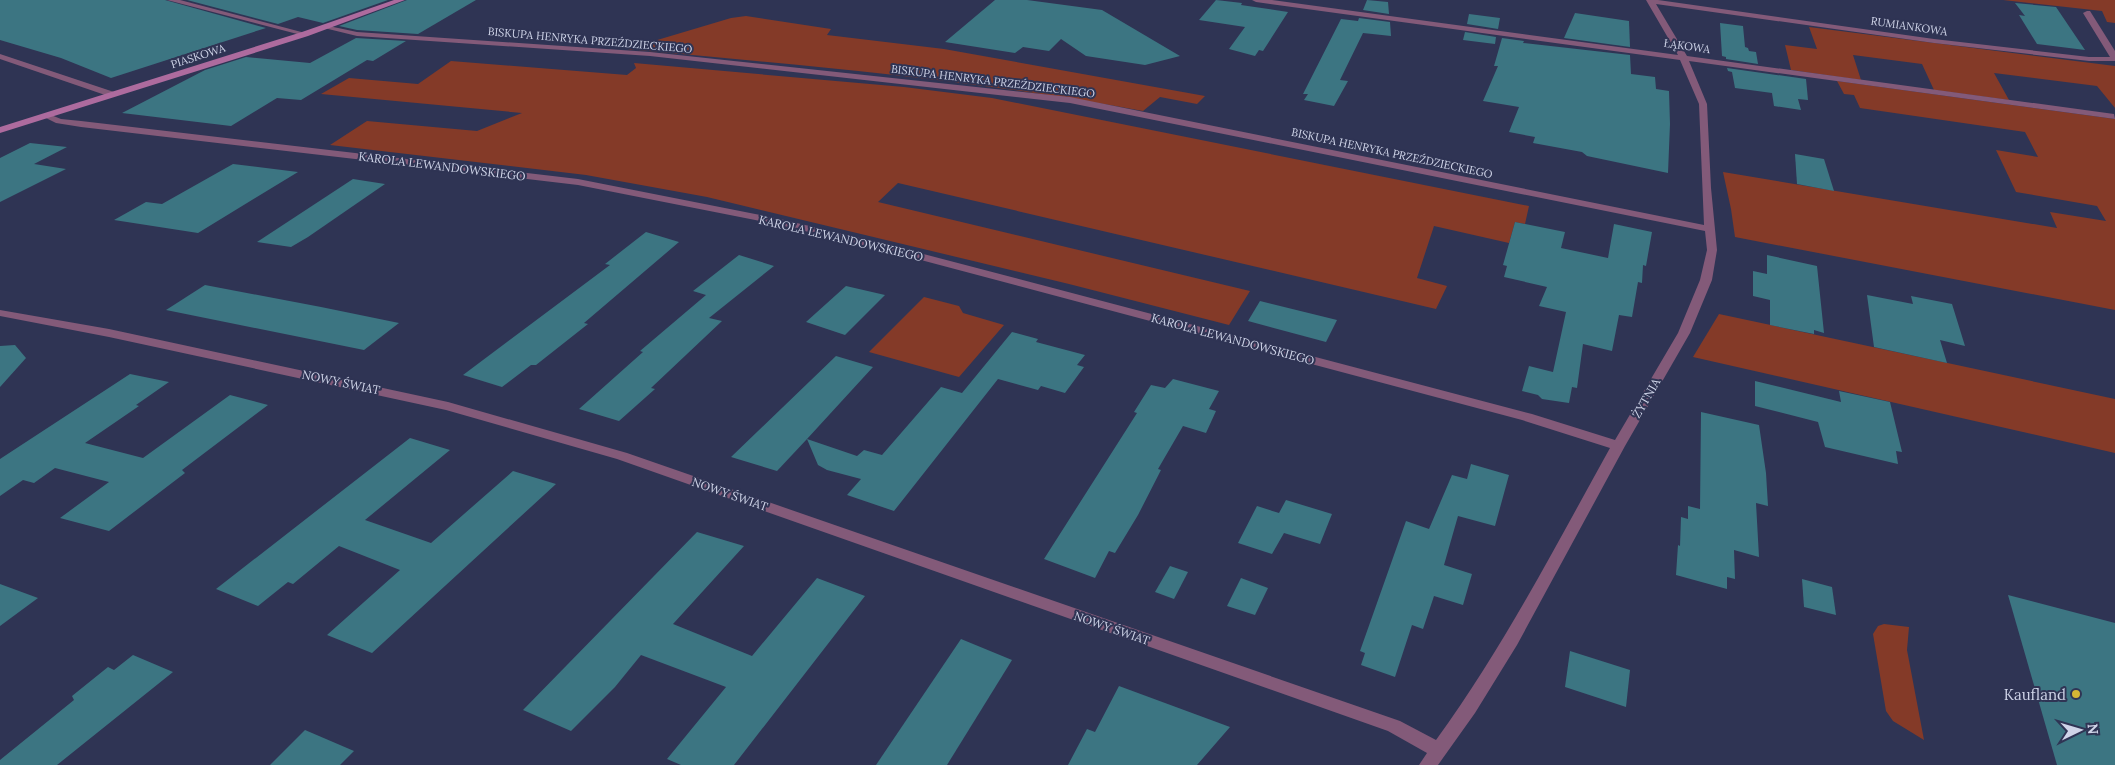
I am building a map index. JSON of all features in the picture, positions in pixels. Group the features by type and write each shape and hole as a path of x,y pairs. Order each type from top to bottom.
{"street":[{"path":"171,0 305,34"},
{"name":"PIASKOWA","path":"0,130 305,34 401,0"},
{"name":"ŁĄKOWA","path":"1256,0 2114,117"},
{"name":"ŻYTNIA","path":"1428,765 1469,708 1510,640 1618,446 1684,333 1706,280 1712,250 1706,188 1703,104 1683,57 1650,0"},
{"name":"RUMIANKOWA","path":"1650,0 1934,41 2089,59 2112,59 2114,56 2087,13"},
{"name":"BISKUPA HENRYKA PRZEŹDZIECKIEGO","path":"324,27 357,34 650,54 1070,100 1710,229"},
{"path":"0,56 114,95"},
{"name":"KAROLA LEWANDOWSKIEGO","path":"46,116 59,122 578,182 780,222 898,250 1528,417 1618,446"},
{"name":"NOWY ŚWIAT","path":"0,313 109,333 448,406 622,456 1394,726 1438,750"}],"shaded area":[{"path":"2003,0 2115,0 2115,23 2107,22 2102,11"},
{"path":"746,16 831,29 827,35 944,49 1205,96 1197,104 1160,97 1143,111 1014,90 885,74 627,49 731,18"},
{"path":"1809,27 2115,66 2115,108 2097,86 1994,73 2009,100 1934,90 1922,64 1853,55 1861,80 1791,70 1785,45 1817,49"},
{"path":"451,61 627,75 636,68 634,63 904,87 992,98 1529,206 1525,224 1515,222 1509,243 1434,226 1417,278 1447,286 1436,309 898,183 878,202 1250,291 1229,325 1069,284 707,197 586,175 330,145 367,121 477,131 522,113 321,94 349,78 418,84"},
{"path":"1837,81 2115,119 2115,310 1735,237 1723,172 2057,228 2050,212 2106,221 2097,206 2016,192 1996,150 2038,157 2025,132 1860,108 1854,95 1844,94"},
{"path":"924,297 959,306 963,313 1004,325 959,377 869,352"},
{"path":"1719,314 2115,399 2115,453 1693,357"},
{"path":"1884,624 1909,627 1907,650 1924,740 1893,721 1886,711 1873,634 1878,626"}],"building":[{"path":"0,0 165,0 266,28 111,78 61,58 0,40"},
{"path":"187,0 388,0 323,23 298,17 278,24"},
{"path":"407,0 476,0 418,34 357,30 339,26"},
{"path":"995,0 1027,0 1102,10 1180,56 1145,65 1086,56 1061,39 1049,51 1023,47 1015,53 945,42"},
{"path":"1216,0 1288,12 1263,51 1259,50 1255,56 1229,49 1245,27 1199,20"},
{"path":"1367,0 1388,2 1389,14 1363,10"},
{"path":"2015,3 2056,7 2085,50 2037,44 2019,15 2025,16"},
{"path":"1575,13 1629,21 1630,47 1564,38"},
{"path":"1469,14 1500,18 1498,29 1467,24"},
{"path":"1359,18 1390,22 1391,36 1363,33 1340,80 1348,81 1334,106 1304,100 1308,94 1303,94 1341,19 1358,21"},
{"path":"1720,23 1743,26 1745,47 1749,51 1756,52 1758,64 1726,59 1726,57 1722,56"},
{"path":"1465,32 1496,37 1495,44 1463,40"},
{"path":"356,38 406,41 373,61 367,60 301,100 277,98 231,126 122,113 205,70 246,57 310,63"},
{"path":"1502,38 1524,41 1523,43 1630,55 1631,74 1655,77 1656,89 1669,91 1668,173 1587,156 1582,152 1533,143 1535,137 1509,132 1519,107 1483,101 1498,66 1494,66"},
{"path":"1727,68 1806,79 1808,100 1798,99 1801,110 1774,106 1772,93 1735,88 1732,72 1728,71"},
{"path":"30,143 67,147 34,164 66,169 0,202 0,158"},
{"path":"1795,154 1824,159 1834,191 1797,184"},
{"path":"233,164 298,172 198,233 114,220 146,202 162,204"},
{"path":"353,179 385,184 291,247 257,242"},
{"path":"1515,222 1565,232 1561,248 1608,258 1614,224 1652,232 1646,266 1643,265 1642,283 1638,282 1632,317 1619,315 1612,351 1583,344 1577,388 1572,387 1569,403 1542,399 1538,395 1522,391 1529,366 1553,372 1566,312 1539,306 1547,287 1504,277 1507,266 1503,265"},
{"path":"646,232 679,242 584,323 588,324 536,365 531,365 502,387 463,375 610,265 605,264"},
{"path":"739,255 774,266 709,318 722,321 651,388 655,389 619,421 579,409 643,352 640,351 706,295 693,291"},
{"path":"1767,255 1817,266 1824,333 1814,330 1814,334 1770,325 1770,300 1753,296 1753,271 1767,274"},
{"path":"205,285 399,323 364,350 166,310"},
{"path":"846,286 885,295 845,335 806,322"},
{"path":"1867,295 1913,304 1911,296 1952,304 1965,346 1940,340 1947,363 1874,347"},
{"path":"1260,301 1337,320 1326,342 1248,321"},
{"path":"1012,332 1038,339 1036,342 1085,355 1077,365 1084,367 1065,393 1041,386 1038,390 998,379 894,511 847,495 861,479 827,470 818,465 807,439 857,456 864,450 882,455 941,387 962,393"},
{"path":"15,345 26,358 0,387 0,346"},
{"path":"836,356 873,367 777,471 731,457"},
{"path":"130,374 169,382 136,405 139,406 85,443 143,458 230,395 268,405 182,470 185,473 109,531 60,518 109,482 55,468 34,483 23,480 0,496 0,459"},
{"path":"1173,379 1219,391 1209,409 1216,411 1206,433 1183,426 1158,469 1161,470 1138,515 1115,553 1109,551 1095,578 1044,559 1137,413 1134,412 1151,385 1165,388"},
{"path":"1755,381 1841,402 1839,391 1890,402 1902,452 1896,451 1898,464 1825,447 1818,422 1755,406"},
{"path":"1701,412 1759,425 1766,473 1768,506 1756,503 1759,557 1734,550 1735,579 1727,577 1727,589 1676,575 1681,517 1688,519 1688,506 1700,509"},
{"path":"410,438 450,450 365,520 431,543 513,471 556,484 372,653 327,635 400,570 339,546 293,584 288,582 258,606 216,589"},
{"path":"1471,464 1509,475 1495,526 1458,516 1444,565 1472,574 1463,605 1434,596 1423,629 1412,625 1395,677 1361,665 1365,653 1360,651 1406,521 1429,529 1452,475 1467,479"},
{"path":"1286,500 1332,514 1320,544 1284,533 1272,554 1238,543 1257,506 1279,513"},
{"path":"697,532 744,546 673,624 752,656 817,578 865,596 734,765 681,765 667,759 726,687 641,655 615,687 571,731 523,710"},
{"path":"1170,566 1188,572 1174,599 1155,592"},
{"path":"1241,578 1268,588 1255,615 1227,606"},
{"path":"1802,579 1832,587 1836,615 1804,607"},
{"path":"0,584 38,598 0,626"},
{"name":"Kaufland","path":"2008,595 2115,623 2115,765 2057,765"},
{"path":"961,639 1012,660 947,765 876,765"},
{"path":"1570,651 1630,670 1626,707 1565,687"},
{"path":"133,655 173,672 57,765 0,765 0,760 74,700 72,696 108,667 114,670"},
{"path":"1119,686 1230,727 1197,765 1068,765 1087,729 1095,732"},
{"path":"305,730 354,751 340,765 270,765"}],"place":[{"name":"Kaufland","path":"2076,694"}]}
